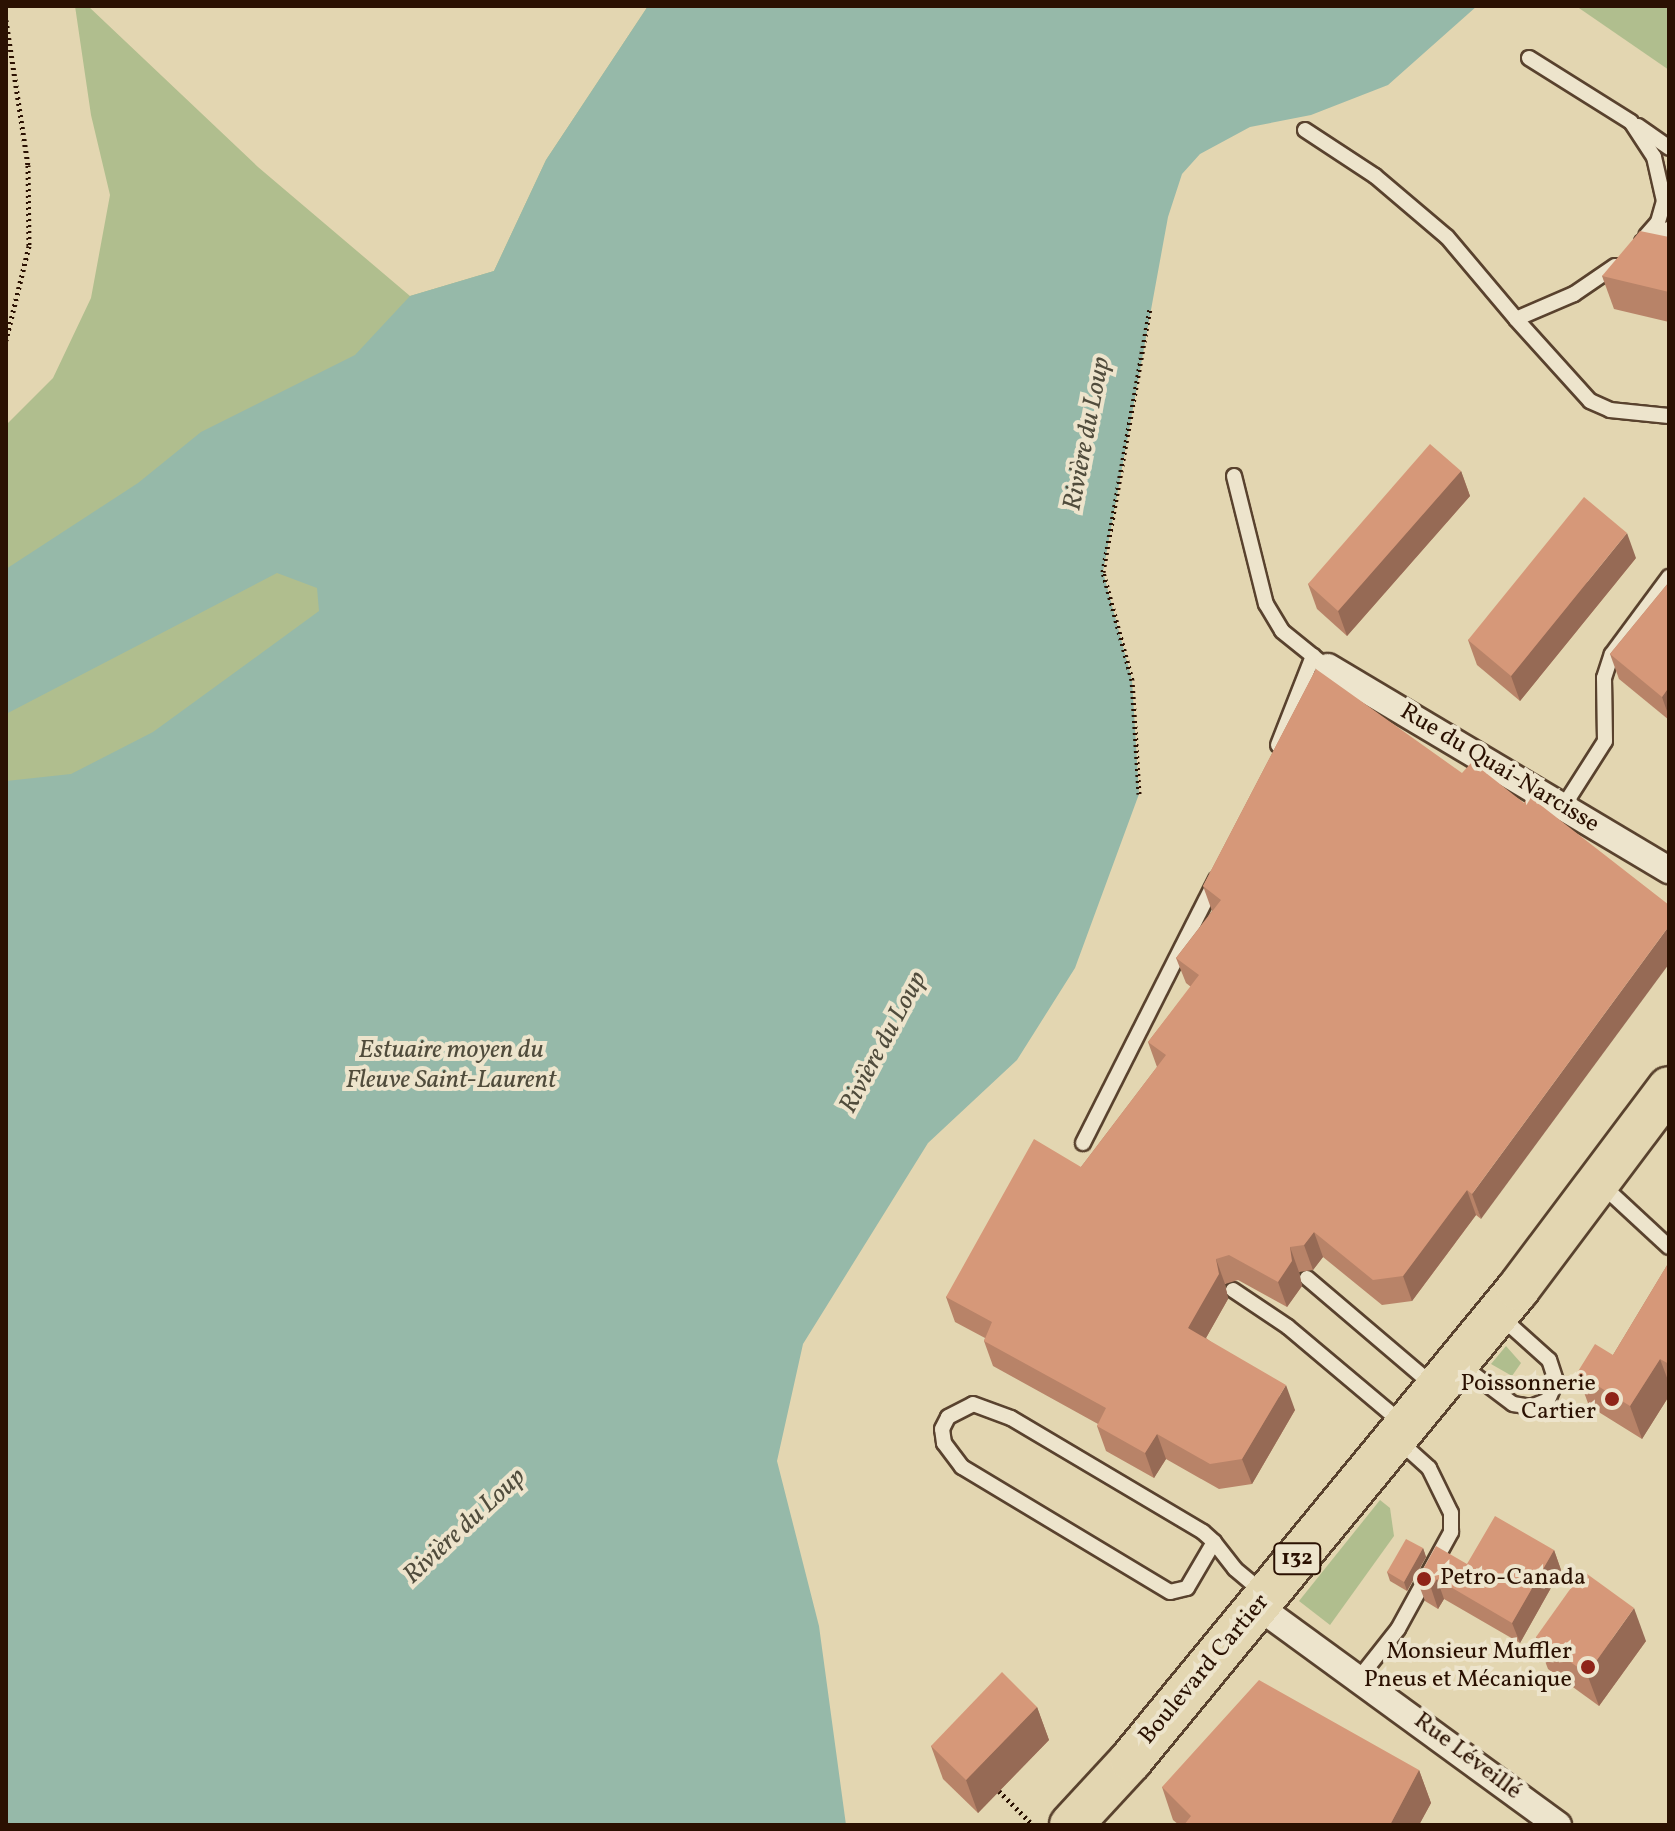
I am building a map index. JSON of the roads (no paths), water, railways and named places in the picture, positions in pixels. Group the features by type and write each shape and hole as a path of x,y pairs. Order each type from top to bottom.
{"main road":[{"name":"Boulevard Cartier","path":"1071,1825 1263,1601 1604,1187 1669,1088"},
{"name":"Boulevard Cartier","path":"1604,1187 1669,1128"}],"street":[{"name":"Rue du Quai-Narcisse","path":"1320,661 1669,870"},
{"name":"Rue Léveillé","path":"1263,1601 1558,1825"}],"lane":[{"path":"1529,58 1669,148"},
{"path":"1516,319 1586,287 1640,243 1658,222 1664,201 1654,157 1631,122"},
{"path":"1305,130 1375,176 1447,237 1590,401 1610,410 1669,416"},
{"path":"1640,243 1669,229"},
{"path":"1234,476 1266,604 1282,631 1320,661 1269,766"},
{"path":"1563,807 1605,741 1604,678 1612,654 1669,577"},
{"path":"1083,1143 1226,859"},
{"path":"1604,1187 1669,1247"},
{"path":"1307,1278 1448,1376 1513,1404 1531,1407 1548,1400 1556,1381 1549,1360 1508,1302"},
{"path":"1233,1290 1288,1327 1401,1433 1429,1468 1451,1513 1451,1532 1398,1629 1360,1677"},
{"path":"1214,1542 1187,1588 1170,1592 962,1467 944,1443 942,1429 963,1406 988,1406 1214,1542 1263,1601"}],"water":[{"name":"Estuaire moyen du Fleuve Saint-Laurent","path":"648,6 1477,6 1388,85 1311,115 1250,127 1200,154 1182,174 1168,217 1103,572 1132,680 1139,794 1075,968 1017,1060 928,1143 803,1344 777,1461 819,1626 846,1825 6,1825 6,781 71,774 153,732 319,611 317,588 277,573 6,714 6,569 138,483 201,432 355,355 410,296 494,271 546,160"}],"place":[{"name":"Poissonnerie Cartier","path":"1612,1399"},
{"name":"Petro-Canada","path":"1424,1579"},
{"name":"Monsieur Muffler Pneus et Mécanique","path":"1588,1667"}],"water label":[{"name":"Rivière du Loup","path":"1088,434"},
{"name":"Rivière du Loup","path":"884,1043"},
{"name":"Rivière du Loup","path":"465,1527"}]}
